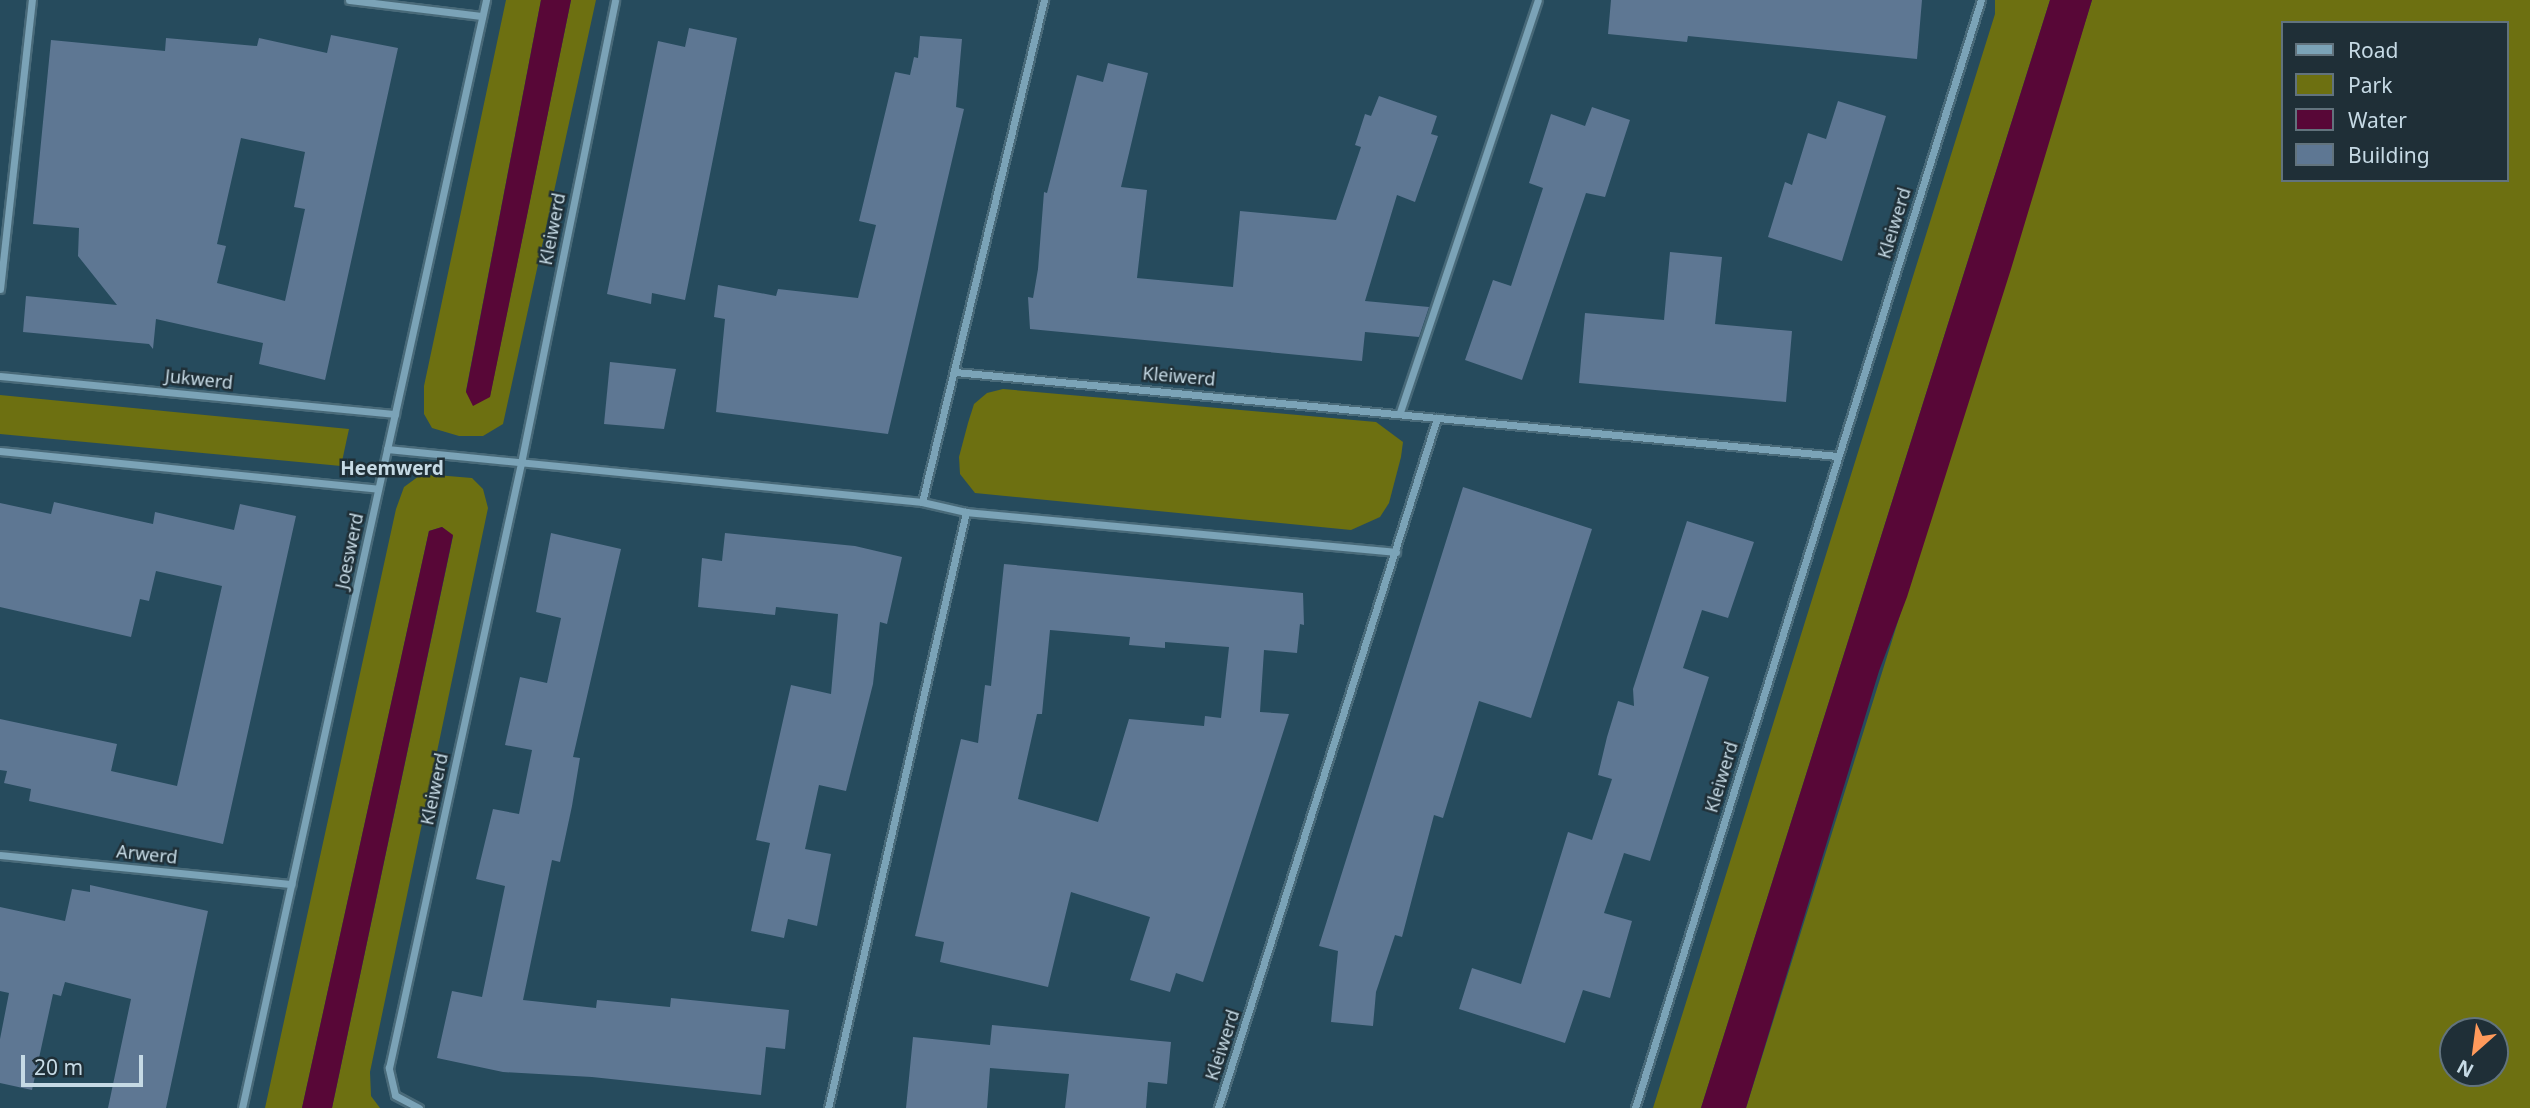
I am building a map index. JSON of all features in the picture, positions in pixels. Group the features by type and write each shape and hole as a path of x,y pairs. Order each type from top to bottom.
{"street":[{"path":"0,289 32,0"},
{"path":"349,0 482,16"},
{"name":"Joeswerd","path":"242,1108 486,0"},
{"name":"Kleiwerd","path":"419,1108 395,1094 389,1068 521,464 615,0"},
{"path":"922,502 956,372 1044,0"},
{"path":"1400,412 1538,0"},
{"name":"Kleiwerd","path":"1635,1108 1981,0"},
{"name":"Kleiwerd","path":"956,372 1400,412 1437,418 1837,456"},
{"name":"Jukwerd","path":"0,376 395,414"},
{"name":"Kleiwerd","path":"1218,1108 1437,418"},
{"path":"387,449 922,502 966,512 1396,552"},
{"path":"0,451 378,489"},
{"path":"828,1108 966,512"},
{"name":"Arwerd","path":"0,855 292,884"}],"green space":[{"path":"506,0 541,0 466,391 473,405 490,396 571,0 596,0 503,424 483,436 459,436 432,428 424,414 424,386"},
{"path":"1995,0 2050,0 1701,1108 1653,1108 1995,14"},
{"path":"2092,0 2530,0 2530,1108 1746,1108"},
{"path":"1003,389 1376,422 1403,442 1401,457 1389,503 1380,517 1351,530 975,493 960,474 959,457 968,423 974,404 987,393"},
{"path":"0,395 349,429 341,466 0,434"},
{"path":"419,476 472,478 483,489 488,508 370,1072 371,1096 380,1108 332,1108 453,536 442,527 429,531 302,1108 265,1108 396,509 404,487"}],"water":[{"path":"541,0 571,0 490,397 473,406 466,392"},
{"path":"2050,0 2092,0 2011,269 1907,597 1879,671 1746,1108 1701,1108"},
{"path":"442,527 453,535 332,1108 302,1108 429,531"}],"building":[{"path":"1611,0 1922,0 1917,59 1688,36 1687,42 1608,34"},
{"path":"689,28 737,38 685,300 652,293 651,304 607,294 658,41 685,47"},
{"path":"331,35 398,48 325,380 259,364 263,343 156,319 153,349 149,344 23,332 26,296 117,305 78,256 79,228 33,224 51,40 165,51 166,38 257,46 259,38 327,53","holes":["241,138 305,152 294,207 305,209 285,301 217,283 226,246 217,244"]},
{"path":"920,36 962,39 956,107 964,109 888,434 716,412 725,319 714,317 718,285 776,296 778,289 858,298 876,225 859,221 895,72 910,75 914,57 918,58"},
{"path":"1108,63 1148,73 1121,187 1147,190 1137,278 1233,287 1240,211 1336,220 1361,147 1355,145 1365,114 1371,116 1379,96 1437,116 1431,134 1438,136 1415,202 1397,195 1365,301 1429,307 1419,337 1365,332 1362,361 1030,329 1028,297 1033,298 1038,269 1044,192 1047,193 1077,75 1103,82"},
{"path":"1838,101 1886,116 1842,261 1768,237 1785,182 1792,185 1808,133 1826,139"},
{"path":"1592,107 1630,120 1605,197 1586,193 1522,380 1465,360 1493,280 1511,286 1543,188 1529,183 1551,114 1585,126"},
{"path":"1670,252 1722,257 1715,324 1792,331 1786,402 1579,383 1585,313 1664,320"},
{"path":"610,362 676,369 664,429 604,424"},
{"path":"1463,487 1592,529 1531,718 1479,701 1443,818 1434,815 1402,937 1395,935 1376,992 1373,1026 1331,1022 1338,951 1319,946"},
{"path":"54,502 153,524 155,512 234,530 240,504 296,516 223,844 29,801 31,789 4,783 7,771 0,770 0,719 117,744 111,771 177,786 222,586 156,571 149,601 140,599 131,637 0,607 0,503 51,514"},
{"path":"1687,521 1754,542 1728,618 1702,610 1683,668 1709,677 1650,861 1624,853 1604,913 1632,921 1610,998 1583,990 1565,1043 1459,1009 1472,968 1521,984 1568,832 1592,840 1612,779 1598,775 1607,737 1618,701 1634,706 1633,689"},
{"path":"551,533 621,549 573,757 580,758 560,862 552,860 523,1000 596,1008 597,1000 670,1007 671,998 789,1010 785,1049 766,1047 761,1095 592,1077 503,1072 437,1058 452,991 482,997 505,886 476,879 493,809 519,814 532,750 505,745 520,677 547,683 561,618 536,612"},
{"path":"725,533 855,546 902,557 887,624 880,622 873,684 846,791 819,785 805,849 831,854 817,926 788,919 784,938 751,931 770,843 756,840 791,685 831,694 838,614 776,607 775,615 698,607 702,558 722,561"},
{"path":"1004,564 1303,593 1304,625 1300,624 1297,653 1264,650 1260,712 1289,714 1203,982 1176,973 1170,992 1130,980 1150,917 1071,892 1048,987 940,962 944,942 915,936 961,739 978,743 985,685 991,686","holes":["1050,630 1130,637 1129,645 1165,648 1165,642 1229,647 1221,718 1205,716 1204,726 1129,719 1098,822 1018,799 1037,714 1042,714"]},
{"path":"90,885 208,911 166,1108 108,1108 131,999 65,982 61,996 53,994 32,1090 0,1083 0,1039 9,993 0,991 0,907 65,921 72,889 90,892"},
{"path":"992,1025 1171,1042 1167,1084 1148,1082 1146,1108 1065,1108 1069,1074 990,1068 987,1108 906,1108 913,1037 990,1045"}],"district":[{"name":"Heemwerd","path":"392,469"}]}
